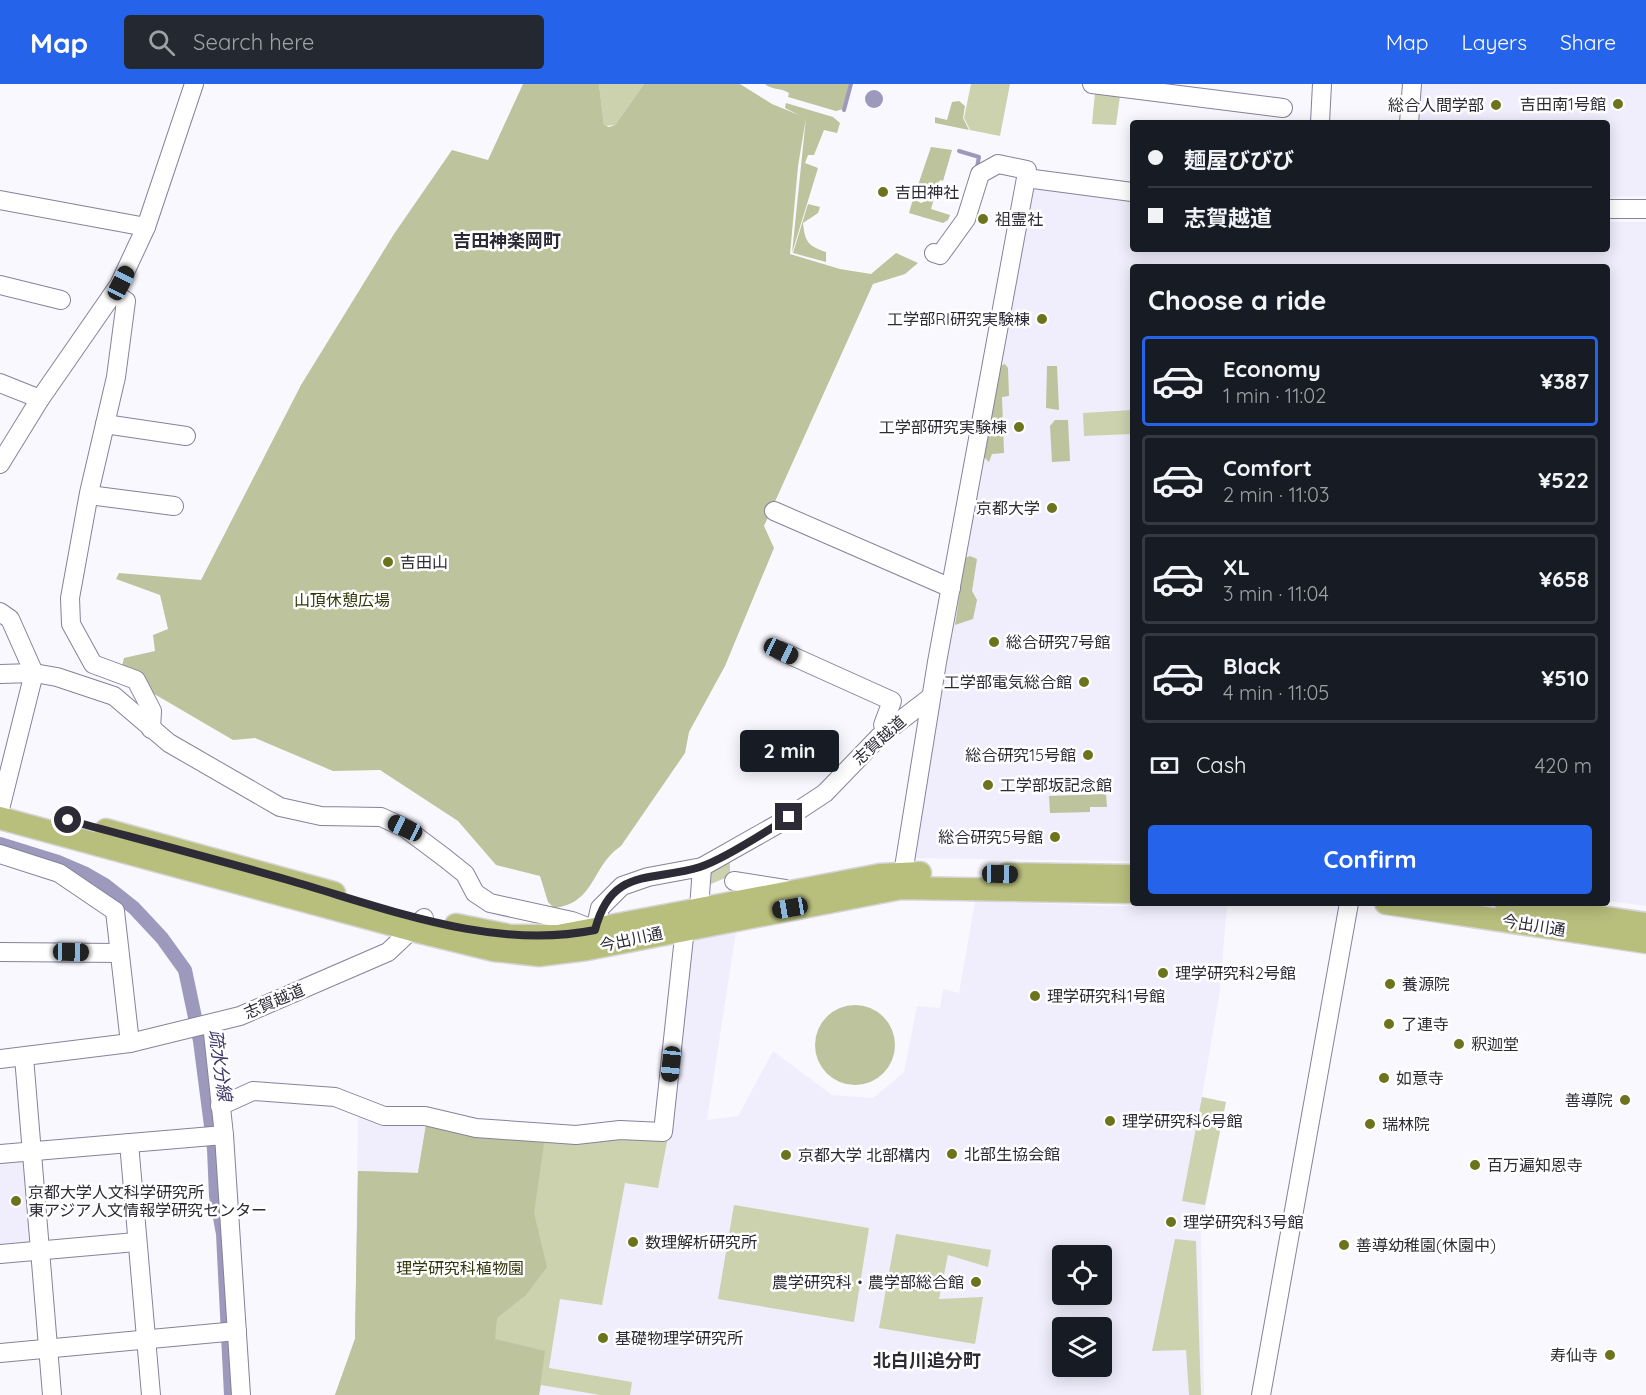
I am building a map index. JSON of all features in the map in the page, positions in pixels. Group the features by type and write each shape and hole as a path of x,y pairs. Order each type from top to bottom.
{"main road":[{"name":"今出川通","path":"0,808 418,924 494,950 539,955 587,949 901,880 1130,891"},
{"name":"今出川通","path":"418,924 521,937 558,936 699,909 733,892 796,891 901,880 1130,876"},
{"name":"今出川通","path":"1406,906 1646,942"},
{"name":"今出川通","path":"1526,906 1646,924"}],"street":[{"path":"0,464 40,399 114,293 146,227 194,84"},
{"path":"1092,84 1156,88 1283,108"},
{"path":"1320,120 1323,84"},
{"path":"1409,120 1412,84"},
{"path":"934,253 940,255 966,219 980,174 998,164 1027,174 1130,192"},
{"path":"901,880 931,697 1027,174"},
{"path":"0,200 146,227"},
{"path":"1610,209 1646,209"},
{"path":"0,285 61,300"},
{"path":"114,293 126,301 116,377 89,495 70,598 71,624 93,664 136,680 152,711 151,729"},
{"path":"0,384 40,399"},
{"path":"105,424 186,436"},
{"path":"89,495 174,506"},
{"path":"774,511 951,588"},
{"path":"0,612 10,619 34,673 0,808"},
{"path":"781,651 892,701 883,725 886,732"},
{"path":"0,674 34,673 57,677 114,696 151,729 205,765 280,807 321,816 381,817 405,828 465,874 475,893 490,903 572,921 595,930"},
{"name":"志賀越道","path":"595,930 600,908 622,886 648,877 702,867 737,847 825,793 886,732 931,697"},
{"path":"733,892 737,847"},
{"path":"0,854 59,873 115,911 130,1043"},
{"path":"699,909 702,867"},
{"path":"1261,1395 1348,906"},
{"name":"志賀越道","path":"0,1059 130,1043 212,1024 261,1008 388,952 418,924"},
{"path":"220,1106 253,1091 335,1097 384,1116 425,1116 476,1128 576,1135 620,1130 663,1132 685,928"},
{"path":"0,952 119,953"},
{"path":"212,1024 224,1135 241,1395"},
{"path":"24,1057 52,1395"},
{"path":"0,1154 224,1135"},
{"path":"129,1143 151,1395"},
{"path":"0,1254 136,1242"},
{"path":"0,1353 237,1331"}],"shaded area":[{"path":"1416,84 1646,84 1646,196 1610,197 1610,120 1414,120"},
{"path":"870,90 878,90 883,95 881,106 870,108 865,103 865,95"},
{"name":"京都大学","path":"1029,184 1130,197 1130,252 1610,252 1610,222 1646,222 1646,906 1610,901 1610,264 1130,264 1130,861 910,858"},
{"name":"京都大学 北部構内","path":"975,901 1106,906 1227,906 1220,990 1202,1097 1226,1102 1201,1230 1204,1395 335,1395 355,1339 358,1110 667,1137 691,939 736,932 707,1120 738,1116 773,1051 832,1095 873,1098 904,1072 917,1006 940,1008 943,989 959,993"},
{"name":"京都大学人文科学研究所 東アジア人文情報学研究センター","path":"23,1158 29,1162 32,1246 0,1248 0,1160"}],"green space":[{"name":"山頂休憩広場","path":"523,84 599,84 604,125 609,127 615,125 644,84 740,84 772,104 799,115 785,108 786,103 833,117 840,123 837,133 824,130 814,155 808,155 805,163 818,168 792,253 806,118 798,166 790,254 840,269 871,274 896,253 918,263 905,274 873,284 764,526 774,548 725,666 689,732 685,753 621,846 604,863 586,891 568,905 554,908 548,902 540,876 496,865 458,821 380,770 333,771 255,738 233,740 120,674 124,658 155,651 153,635 168,629 160,595 116,579 119,573 201,580 301,385 394,234 452,150 488,160"},
{"path":"599,84 644,84 615,125 604,126"},
{"path":"765,84 850,84 843,109 836,111 788,97 789,93 786,91"},
{"path":"971,84 1010,84 1000,136 970,130 964,118"},
{"path":"1095,93 1120,96 1116,125 1092,124"},
{"path":"959,101 965,106 963,118 969,130 935,123 935,117 947,120 952,102"},
{"path":"931,147 952,150 943,181 940,180 938,184 933,185 921,199 916,191"},
{"path":"937,188 931,209 950,215 948,220 943,223 909,213 913,199 924,202"},
{"path":"808,204 820,207 818,213 803,223 805,235 811,245 826,252 826,262 793,253"},
{"path":"1005,364 1008,368 1009,396 1002,397 1004,453 992,454 989,462 984,457 1000,366"},
{"path":"1047,366 1057,366 1059,410 1046,408"},
{"path":"1130,410 1130,434 1084,436 1083,413"},
{"path":"1055,420 1068,420 1070,461 1052,462 1050,426"},
{"path":"970,556 977,559 972,591 977,600 973,619 955,625 965,558"},
{"path":"1106,794 1107,807 1090,807 1090,812 1050,813 1049,796"},
{"path":"730,861 730,876 706,886 708,873"},
{"path":"855,1005 870,1008 883,1017 892,1030 895,1045 892,1060 883,1073 870,1082 855,1085 840,1082 827,1073 818,1060 815,1045 818,1030 827,1017 840,1008"},
{"path":"1202,1097 1226,1102 1205,1205 1182,1201"},
{"name":"理学研究科植物園","path":"427,1119 668,1137 658,1188 625,1183 602,1305 560,1299 549,1368 632,1382 630,1395 600,1395 541,1385 539,1395 335,1395 355,1339 358,1171 418,1173"},
{"name":"理学研究科植物園","path":"427,1119 545,1137 534,1213 547,1267 526,1295 497,1318 495,1339 545,1351 539,1395 335,1395 355,1339 358,1171 418,1173"},
{"path":"734,1205 869,1228 854,1322 718,1299"},
{"path":"896,1234 991,1250 988,1267 948,1255 939,1299 983,1297 975,1344 879,1328"},
{"path":"1175,1239 1196,1241 1201,1395 1189,1395 1186,1350 1152,1351"}],"waterway":[{"path":"844,110 851,84"},
{"path":"959,151 979,157 977,167"},
{"name":"疏水分線","path":"0,844 58,862 105,885 134,908 162,938 185,970 200,1041 214,1149 216,1196 223,1234 231,1395"}],"place":[{"name":"吉田南1号館","path":"1618,104"},
{"name":"総合人間学部","path":"1496,105"},
{"name":"吉田神社","path":"883,192"},
{"name":"祖霊社","path":"983,219"},
{"name":"工学部RI研究実験棟","path":"1042,319"},
{"name":"工学部研究実験棟","path":"1019,427"},
{"name":"京都大学","path":"1052,508"},
{"name":"吉田山","path":"388,562"},
{"name":"総合研究7号館","path":"994,642"},
{"name":"工学部電気総合館","path":"1084,682"},
{"name":"総合研究15号館","path":"1088,755"},
{"name":"工学部坂記念館","path":"988,785"},
{"name":"総合研究5号館","path":"1055,837"},
{"name":"理学研究科2号館","path":"1163,973"},
{"name":"養源院","path":"1390,984"},
{"name":"理学研究科1号館","path":"1035,996"},
{"name":"了連寺","path":"1389,1024"},
{"name":"釈迦堂","path":"1459,1044"},
{"name":"如意寺","path":"1384,1078"},
{"name":"善導院","path":"1625,1100"},
{"name":"理学研究科6号館","path":"1110,1121"},
{"name":"瑞林院","path":"1370,1124"},
{"name":"北部生協会館","path":"952,1154"},
{"name":"京都大学 北部構内","path":"786,1155"},
{"name":"百万遍知恩寺","path":"1475,1165"},
{"name":"京都大学人文科学研究所 東アジア人文情報学研究センター","path":"16,1201"},
{"name":"理学研究科3号館","path":"1171,1222"},
{"name":"数理解析研究所","path":"633,1242"},
{"name":"善導幼稚園(休園中)","path":"1344,1245"},
{"name":"農学研究科・農学部総合館","path":"976,1282"},
{"name":"基礎物理学研究所","path":"603,1338"},
{"name":"寿仙寺","path":"1610,1355"}],"district":[{"name":"吉田神楽岡町","path":"507,241"},
{"name":"北白川追分町","path":"927,1361"}],"route":[{"path":"68,820 424,918 511,936 537,937 595,930 600,908 622,886 648,877 702,867 789,817"}]}
